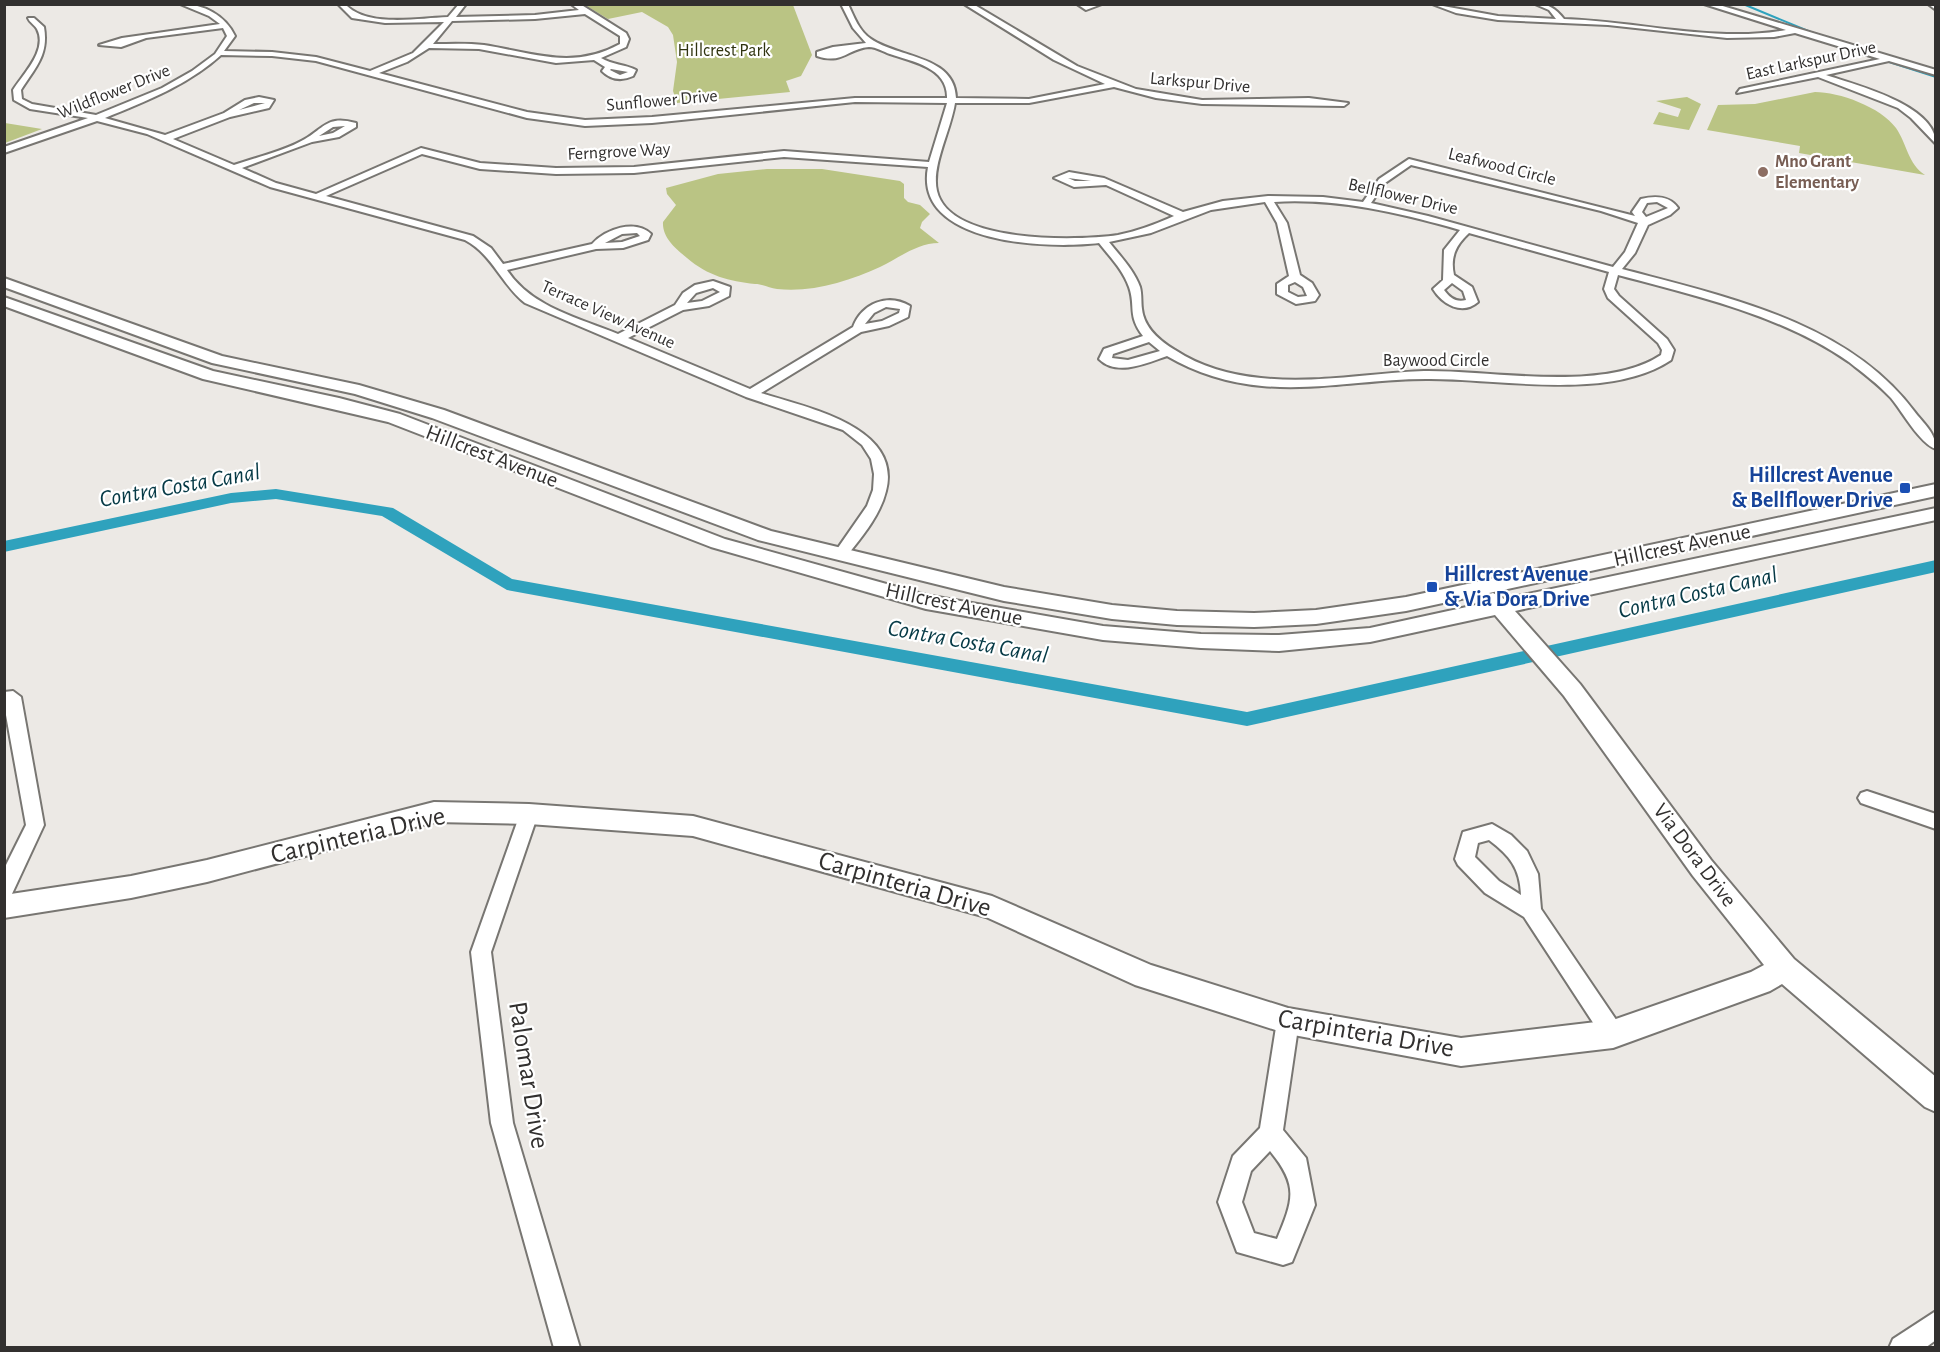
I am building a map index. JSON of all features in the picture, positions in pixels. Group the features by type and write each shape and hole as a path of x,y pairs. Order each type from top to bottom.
{"main road":[{"name":"Hillcrest Avenue","path":"4,282 218,360 359,390 429,411 765,536 1004,594 1112,612 1177,618 1254,620 1316,617 1482,588 1935,490"},
{"name":"Hillcrest Avenue","path":"4,301 209,375 339,403 394,418 718,543 926,602 1103,633 1253,644 1307,642 1370,635 1935,514"},
{"path":"39,314 64,312 116,323"},
{"name":"Via Dora Drive","path":"1482,588 1527,637 1598,724 1702,867 1784,968 1935,1097"},
{"name":"Carpinteria Drive","path":"4,907 131,887 207,871 434,812 529,814 693,826 992,907 1145,976 1288,1022 1461,1052 1613,1034 1750,986 1784,968"}],"street":[{"path":"183,4 216,16 226,25 231,36 218,53"},
{"path":"341,4 348,13 367,19 535,17 584,12"},
{"path":"372,73 410,59 430,46 463,4"},
{"path":"430,46 485,48 550,61 594,57 624,44 625,38 574,4"},
{"path":"844,4 860,32 874,44 924,62 941,72 950,82 952,101"},
{"name":"Larkspur Drive","path":"967,4 1083,72 1114,85 1154,96 1208,102 1320,101 1344,103"},
{"path":"1080,4 1081,7 1089,8 1099,4"},
{"path":"1435,4 1465,14 1490,17 1646,26 1738,38 1772,37 1799,30"},
{"path":"1538,4 1553,7 1561,20"},
{"path":"1707,4 1935,73"},
{"path":"1931,4 1935,8"},
{"name":"Terrace View Avenue","path":"31,20 40,27 42,53 17,90 18,100 30,106 96,118 166,138 273,185 469,238 488,248 512,287 529,301 750,394 848,427 858,434 878,462 883,480 878,501 840,555"},
{"path":"143,38 226,25"},
{"path":"853,49 874,44"},
{"name":"Sunflower Drive","path":"218,53 305,57 528,115 582,123 652,120 855,100 1033,101 1114,85"},
{"name":"Wildflower Drive","path":"4,150 162,92 191,75 218,53"},
{"path":"594,57 609,66"},
{"name":"East Larkspur Drive","path":"1740,91 1821,76 1889,59"},
{"path":"1821,76 1902,107 1922,120 1935,141"},
{"name":"Bellflower Drive","path":"952,101 930,188 935,201 964,222 999,234 1025,239 1103,241 1155,229 1183,216 1217,205 1268,199 1313,198 1366,204 1737,305 1815,339 1881,382 1906,407 1935,445"},
{"path":"166,138 227,115"},
{"path":"235,168 310,140"},
{"name":"Ferngrove Way","path":"315,198 421,151 480,166 556,171 631,171 792,154 876,163 935,165"},
{"name":"Leafwood Circle","path":"1366,204 1382,181 1409,162 1530,190 1644,222 1634,236 1630,252 1615,271"},
{"path":"1104,183 1183,216"},
{"path":"1268,199 1282,223 1294,277"},
{"path":"1449,276 1447,252 1466,230"},
{"name":"Baywood Circle","path":"1103,241 1134,286 1138,317 1150,338 1168,352 1218,374 1287,383 1429,375 1556,381 1613,375 1654,366 1667,357 1666,346 1611,293 1608,284 1615,271"},
{"path":"500,268 597,246"},
{"path":"618,339 680,307"},
{"path":"750,394 858,329"},
{"path":"1150,338 1111,351 1104,356 1114,364 1123,365 1168,352"},
{"path":"4,890 35,825 9,698"},
{"path":"1867,798 1935,822"},
{"name":"Palomar Drive","path":"529,814 481,952 502,1123 567,1347"},
{"path":"1531,911 1613,1034"},
{"path":"1271,1134 1288,1022"},
{"path":"1902,1347 1935,1324"}],"green space":[{"name":"Hillcrest Park","path":"585,5 793,5 812,55 801,76 786,81 790,92 677,103 673,91 677,62 673,35 668,27 642,12 608,19"},
{"path":"1815,92 1859,102 1889,120 1900,134 1911,160 1925,175 1799,153 1800,146 1707,130 1718,105 1755,104"},
{"path":"1687,97 1701,104 1689,130 1653,124 1659,112 1678,117 1681,109 1656,101"},
{"path":"5,123 42,129 5,143"},
{"path":"767,169 822,169 900,181 904,184 904,198 908,202 920,205 930,214 922,222 920,228 939,243 923,245 856,277 817,287 790,290 719,277 695,264 670,243 663,228 663,222 676,205 667,194 666,188 718,174"}],"waterway":[{"path":"1743,4 1818,35"},
{"path":"1883,60 1936,77"},
{"name":"Contra Costa Canal","path":"4,547 231,498 276,494 387,512 507,584 1247,719 1936,566"}],"place":[{"name":"Mno Grant Elementary","path":"1763,172"},
{"name":"Hillcrest Avenue & Bellflower Drive","path":"1905,488"},
{"name":"Hillcrest Avenue & Via Dora Drive","path":"1432,587"}]}
